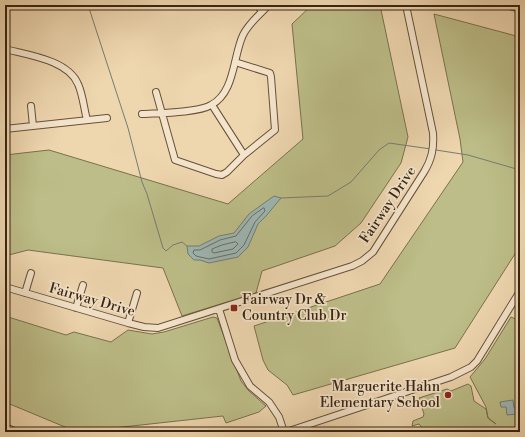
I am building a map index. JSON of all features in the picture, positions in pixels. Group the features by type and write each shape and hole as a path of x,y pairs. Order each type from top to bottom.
{"street":[{"path":"257,5 262,11"},
{"path":"142,114 195,110 212,105 223,95 228,86 243,36 248,27 269,5"},
{"name":"Fairway Drive","path":"5,287 128,323 144,327 158,328 352,266 362,261 373,252 430,163 433,154 433,133 407,5"},
{"path":"506,5 520,9"},
{"path":"5,49 55,63 70,71 79,85 87,120"},
{"path":"156,92 175,160 222,175 275,130 270,73 235,62"},
{"path":"212,105 244,155"},
{"path":"31,106 33,126"},
{"path":"5,129 107,118"},
{"path":"25,293 31,273"},
{"path":"76,308 83,285"},
{"path":"128,323 136,293"},
{"path":"219,309 235,360 250,386 269,402 285,432 451,377 471,367 482,355 520,293"},
{"path":"5,427 17,432"}],"green space":[{"path":"312,5 380,5 408,137 401,163 361,223 335,246 262,271 256,293 182,316 163,268 28,250 5,256 5,155 49,150 228,204 303,139 292,24"},
{"path":"434,14 520,37 520,246 455,348 293,395 287,385 268,370 263,360 254,326 380,284 463,162 460,139"},
{"path":"5,316 66,335 74,332 111,342 128,330 152,334 164,332 213,317 217,318 241,381 249,391 266,406 259,412 226,423 223,416 77,432 5,402"},
{"path":"511,317 520,321 520,430 518,432 501,429 499,432 421,432 424,430 419,424 412,426 413,421 423,417 424,414 419,398 447,389 451,391 468,384 471,386 474,401 486,409 488,418 486,407 470,377 485,359"}],"water":[{"path":"274,196 281,198 258,224 248,247 238,257 209,263 194,260 188,254 187,246 199,246 219,236 234,233 249,214"},
{"path":"513,400 514,408 516,408 517,414 507,415 506,407 501,407 500,402"}],"waterway":[{"path":"88,5 128,128 142,182 163,248 166,251 173,245 182,242 187,246"},
{"path":"281,198 328,196 351,182 379,150 389,143 431,149"},
{"path":"436,150 468,155 520,170"}],"place":[{"name":"Fairway Dr & Country Club Dr","path":"234,308"},
{"name":"Marguerite Hahn Elementary School","path":"448,395"}]}
